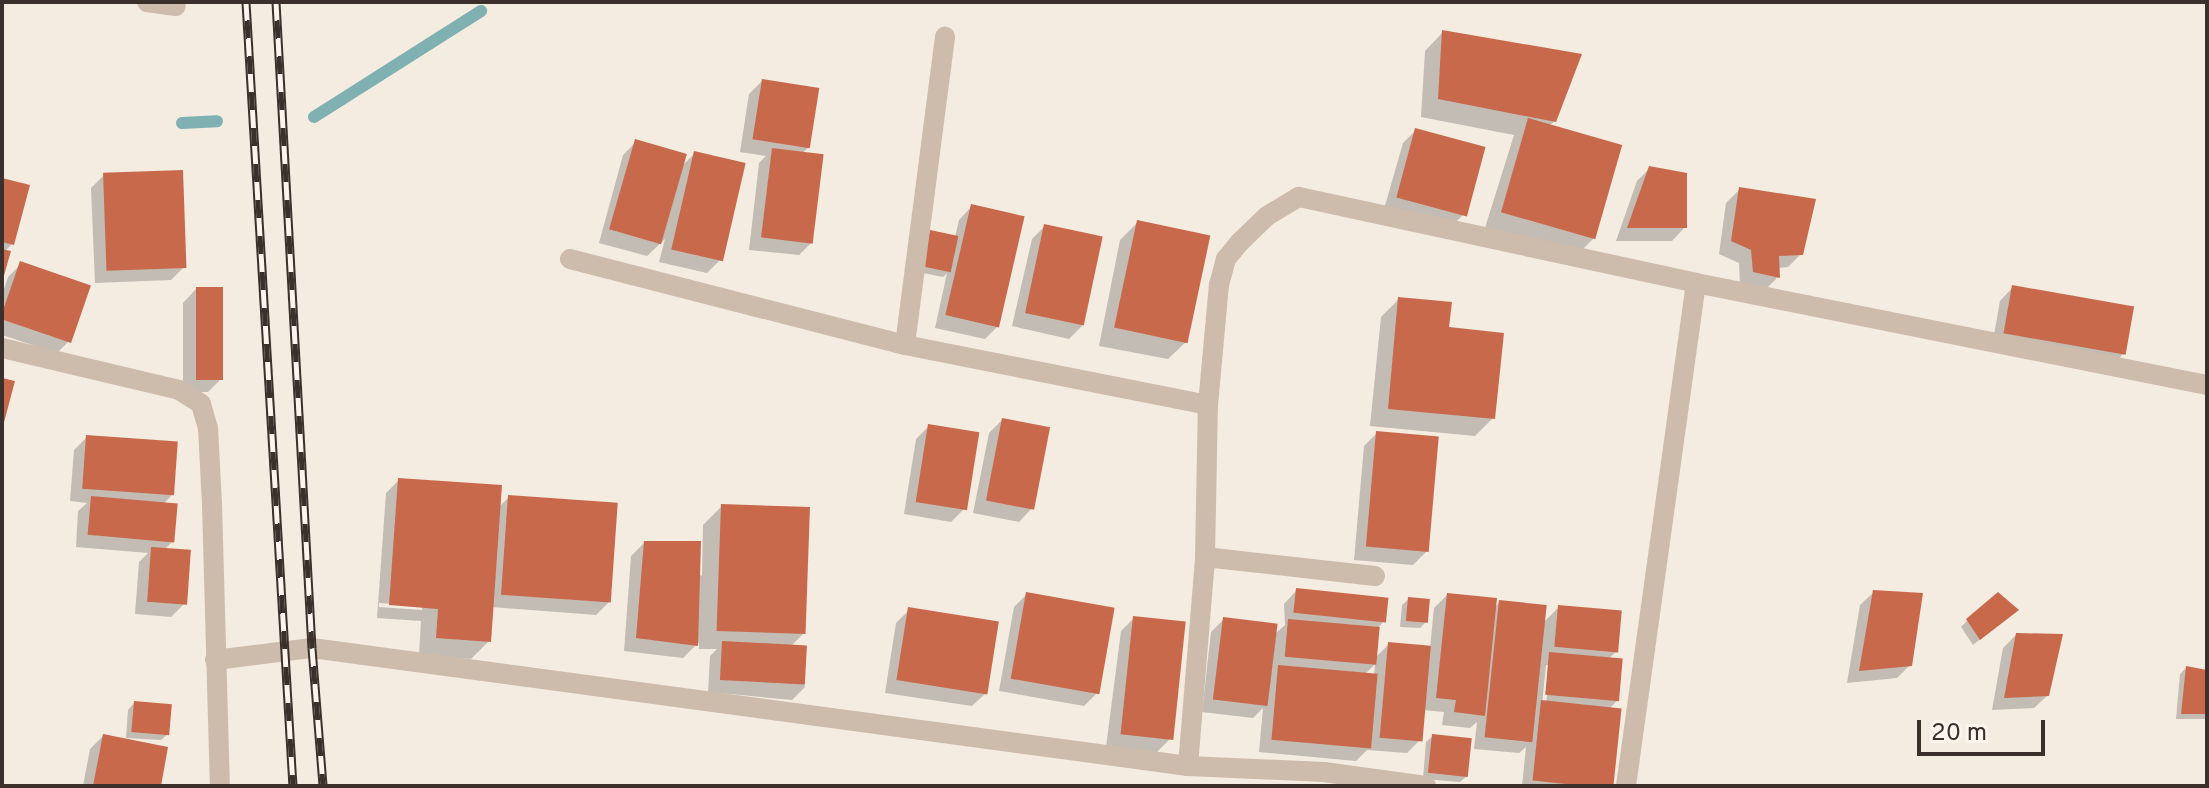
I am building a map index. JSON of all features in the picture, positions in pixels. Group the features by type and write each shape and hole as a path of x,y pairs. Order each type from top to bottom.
{"street":[{"path":"147,2 176,6"},
{"path":"905,345 945,37"},
{"path":"1188,766 1205,557 1208,405 1219,285 1226,259 1267,216 1299,197 1696,283 2207,385"},
{"path":"570,259 905,345 1208,405"},
{"path":"1626,786 1696,283"},
{"path":"2,348 179,390 201,404 208,428 212,504 220,786"},
{"path":"1205,557 1375,576"},
{"path":"215,660 312,648 1188,766 1426,786"}],"building":[{"path":"1442,30 1582,54 1556,122 1438,99"},
{"path":"762,79 819,88 810,148 752,139"},
{"path":"1528,118 1622,145 1595,239 1501,212"},
{"path":"1415,128 1486,147 1467,216 1396,198"},
{"path":"635,139 687,154 661,244 609,229"},
{"path":"772,148 824,154 813,244 761,237"},
{"path":"694,151 746,163 723,261 671,249"},
{"path":"1649,166 1687,173 1687,228 1627,228"},
{"path":"183,170 186,268 106,271 103,173"},
{"path":"2,178 30,185 14,245 2,242"},
{"path":"1739,187 1816,199 1803,255 1779,256 1780,278 1753,272 1751,250 1731,241"},
{"path":"971,204 1025,216 999,327 945,315"},
{"path":"1137,220 1210,236 1187,343 1114,328"},
{"path":"1044,224 1103,236 1084,325 1025,313"},
{"path":"930,230 958,236 951,272 922,266"},
{"path":"2,249 11,251 3,279 2,279"},
{"path":"20,261 91,285 71,343 2,319"},
{"path":"2012,285 2134,307 2126,355 2003,333"},
{"path":"196,287 223,287 223,380 196,380"},
{"path":"1398,297 1452,302 1449,327 1504,333 1495,419 1388,409"},
{"path":"2,378 15,381 3,426 2,426"},
{"path":"1002,418 1050,427 1034,510 986,500"},
{"path":"928,424 979,432 967,510 916,502"},
{"path":"1376,431 1439,436 1429,552 1366,547"},
{"path":"86,435 178,441 174,495 82,489"},
{"path":"398,478 502,485 491,642 436,638 438,609 389,605"},
{"path":"508,495 618,503 611,602 501,595"},
{"path":"91,496 178,504 174,542 88,535"},
{"path":"721,504 810,507 806,634 717,631"},
{"path":"644,541 701,541 698,646 636,638"},
{"path":"151,547 191,550 187,605 147,602"},
{"path":"1296,588 1388,598 1386,623 1293,613"},
{"path":"1873,590 1923,593 1912,666 1859,671"},
{"path":"1026,592 1115,608 1099,694 1011,679"},
{"path":"1998,592 2019,610 1980,640 1966,619"},
{"path":"1447,593 1497,598 1485,716 1454,712 1456,700 1436,698"},
{"path":"1408,597 1430,599 1428,623 1406,621"},
{"path":"1499,600 1547,605 1532,742 1485,737"},
{"path":"1558,605 1622,611 1618,652 1554,647"},
{"path":"908,607 999,621 987,694 896,680"},
{"path":"1133,616 1186,622 1173,740 1121,734"},
{"path":"1223,617 1278,624 1267,706 1213,699"},
{"path":"1288,619 1380,627 1376,665 1285,657"},
{"path":"2016,633 2063,634 2049,696 2004,698"},
{"path":"722,641 807,645 805,684 720,680"},
{"path":"1388,642 1431,646 1422,741 1380,738"},
{"path":"1549,652 1623,658 1619,701 1545,695"},
{"path":"1278,665 1378,674 1371,748 1271,740"},
{"path":"2186,666 2207,670 2207,714 2181,714"},
{"path":"1541,700 1622,708 1613,786 1533,781"},
{"path":"134,701 172,704 169,735 131,732"},
{"path":"103,734 168,747 161,786 93,786"},
{"path":"1432,734 1472,738 1468,777 1428,773"}],"waterway":[{"path":"314,117 481,11"},
{"path":"182,123 217,121"}],"railway":[{"path":"246,2 293,786"},
{"path":"276,2 312,648 323,786"}]}
